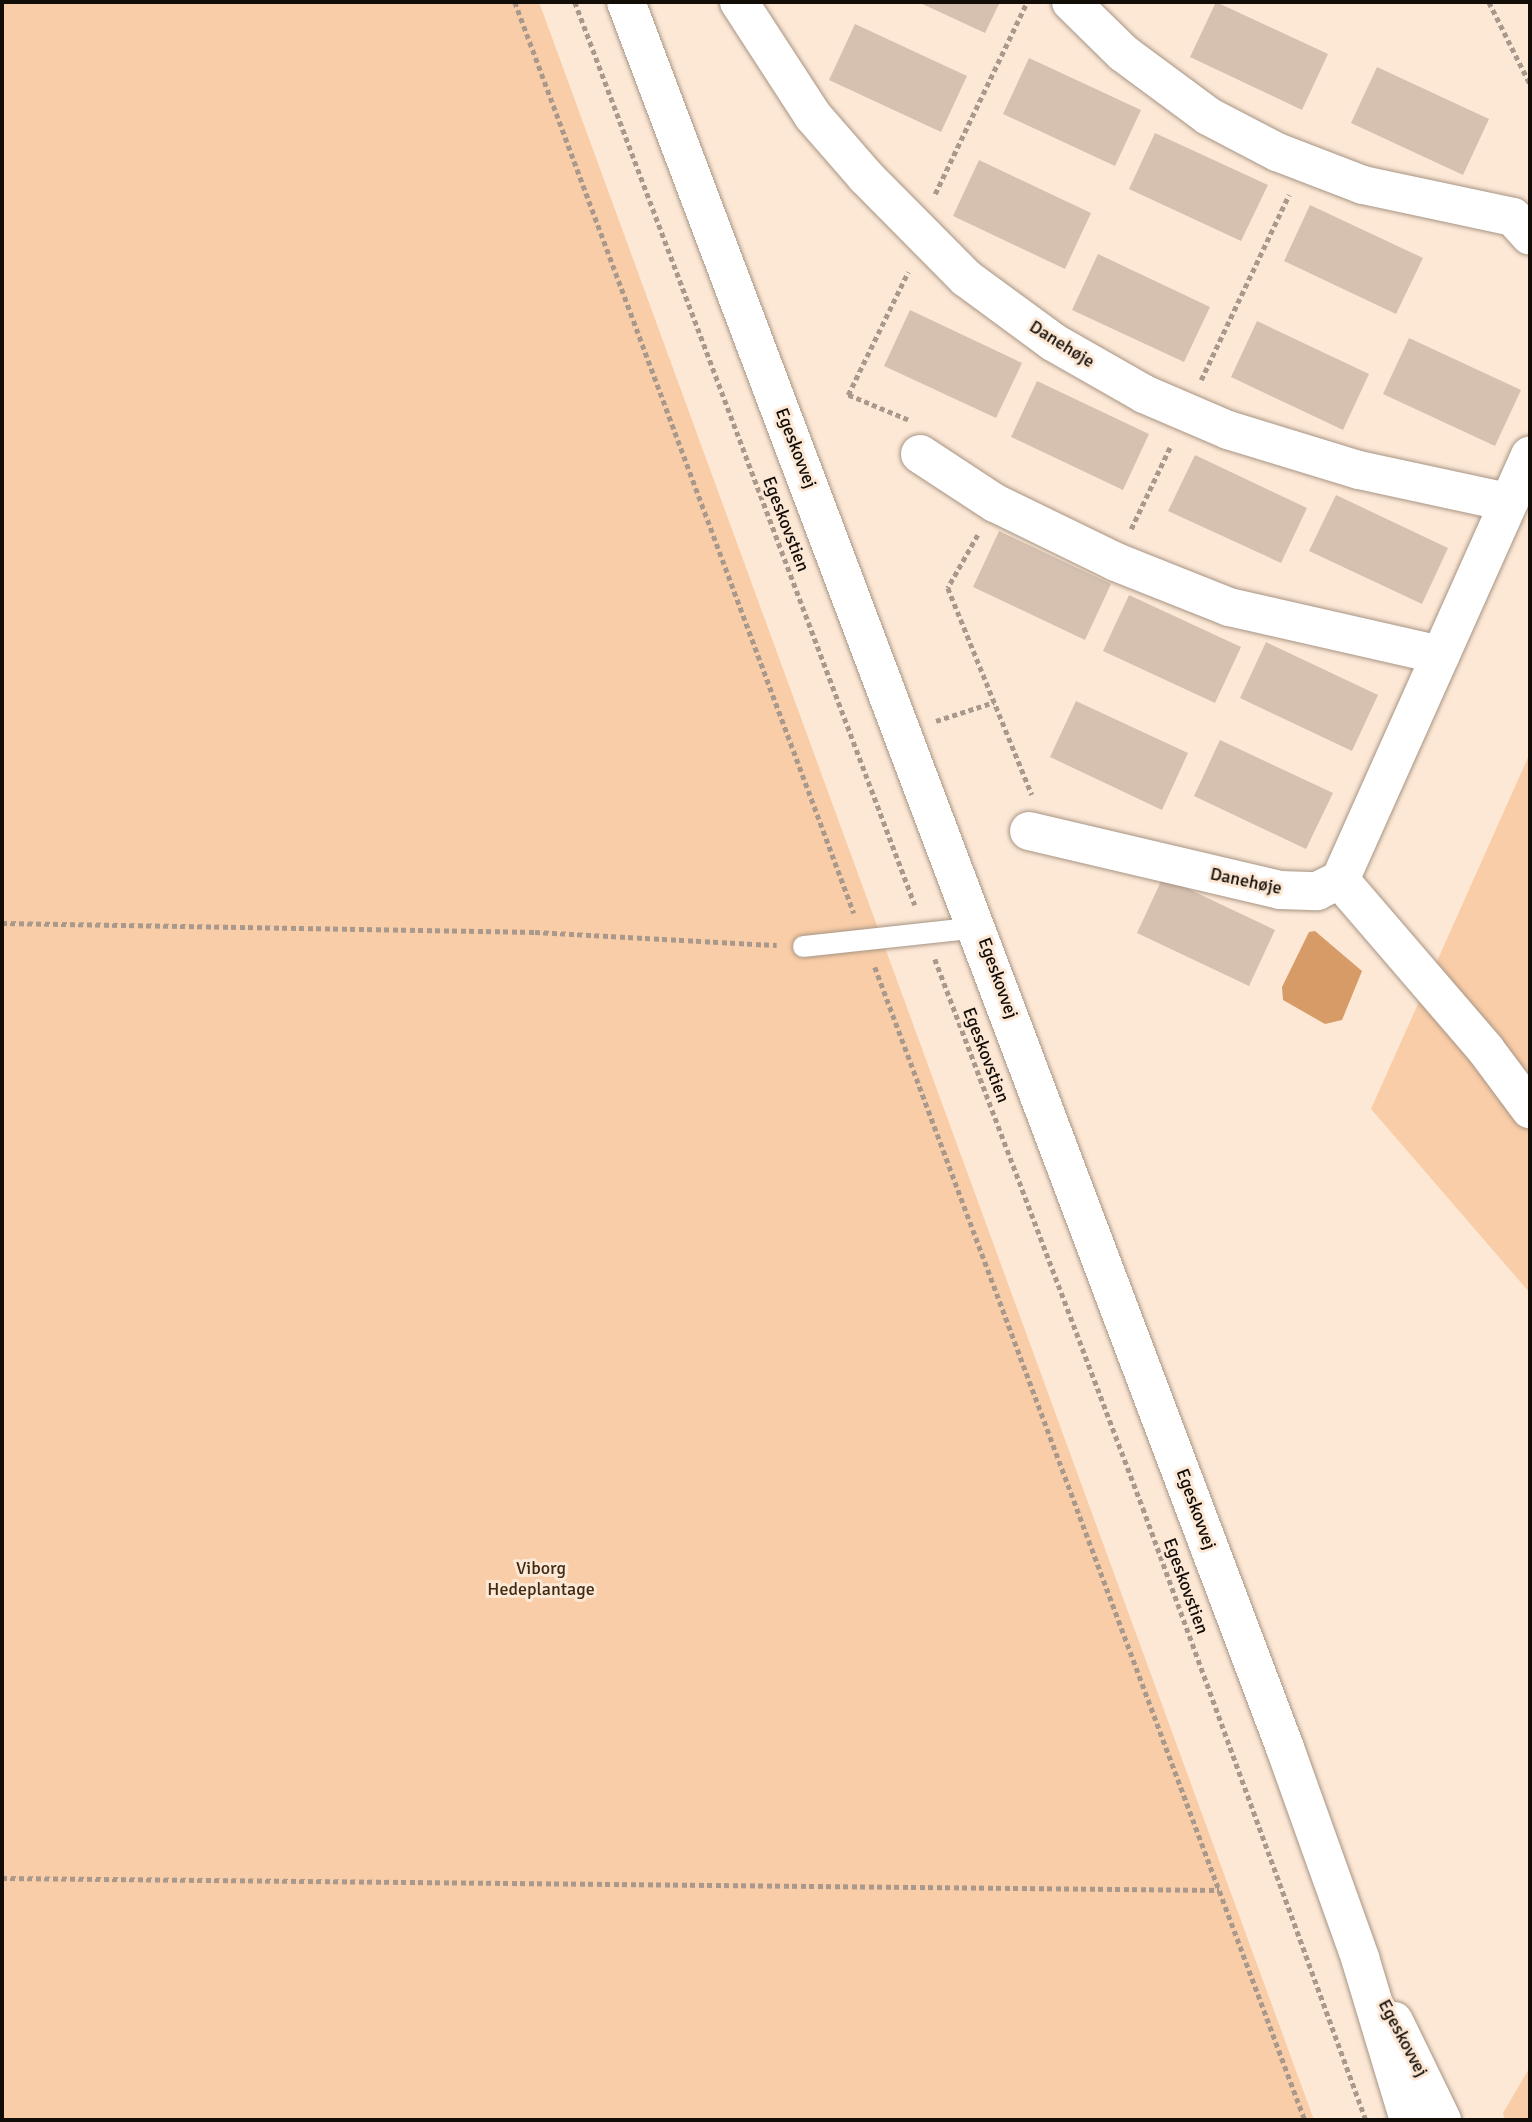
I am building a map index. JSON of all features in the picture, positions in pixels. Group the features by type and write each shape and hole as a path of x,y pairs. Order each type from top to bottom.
{"street":[{"name":"Egeskovvej","path":"626,2 979,927 1360,1958 1409,2120"},
{"name":"Danehøje","path":"739,2 813,116 966,278 1053,342 1144,394 1186,412 1359,470 1507,502"},
{"path":"1072,2 1123,53 1208,116 1304,162 1363,185 1513,216 1530,236"},
{"path":"920,454 995,503 1116,562 1229,607 1441,655"},
{"path":"1530,456 1507,502 1340,880 1486,1050 1530,1109"},
{"name":"Danehøje","path":"1039,833 1280,890 1317,891 1340,880"},
{"name":"Egeskovvej","path":"1360,1958 1442,2120"}],"lane":[{"path":"803,946 926,936 979,927"}],"path":[{"path":"515,2 1306,2120"},
{"name":"Egeskovstien","path":"575,2 1143,1508 1366,2120"},
{"path":"920,454 916,424 848,395 1027,2"},
{"path":"1489,2 1530,84"},
{"path":"1116,562 1304,162"},
{"path":"995,503 948,588 994,702 1039,833"},
{"path":"904,732 994,702"},
{"path":"2,923 535,932 803,946"},
{"path":"2,1878 1219,1890"}],"green space":[{"name":"Viborg Hedeplantage","path":"2,2 539,2 1314,2120 2,2120"},
{"path":"1530,753 1530,1293 1371,1109"},
{"path":"1530,2067 1530,2120 1505,2120 1503,2113"}],"shaded area":[{"path":"1315,931 1362,971 1342,1020 1325,1024 1283,1000 1282,987 1309,932"}],"building":[{"path":"918,2 1000,2 985,33"},
{"path":"1216,2 1328,54 1302,110 1190,57"},
{"path":"855,24 967,76 941,132 829,80"},
{"path":"1029,58 1141,110 1115,166 1003,114"},
{"path":"1377,67 1489,119 1463,175 1351,123"},
{"path":"1155,133 1268,185 1241,241 1129,189"},
{"path":"979,160 1091,213 1065,269 953,216"},
{"path":"1310,205 1423,258 1396,314 1284,261"},
{"path":"1098,254 1210,307 1184,362 1072,310"},
{"path":"910,310 1022,363 996,418 884,366"},
{"path":"1257,321 1369,374 1343,430 1231,377"},
{"path":"1409,338 1521,390 1495,446 1383,394"},
{"path":"1037,381 1149,434 1123,490 1011,437"},
{"path":"1195,455 1307,508 1281,563 1168,511"},
{"path":"1336,495 1448,548 1422,604 1309,551"},
{"path":"999,531 1111,584 1085,640 973,587"},
{"path":"1129,595 1241,647 1215,703 1103,651"},
{"path":"1266,642 1378,695 1352,751 1240,698"},
{"path":"1076,701 1188,753 1162,810 1050,757"},
{"path":"1220,740 1333,793 1306,849 1194,796"},
{"path":"1163,877 1275,930 1249,986 1137,933"}]}
